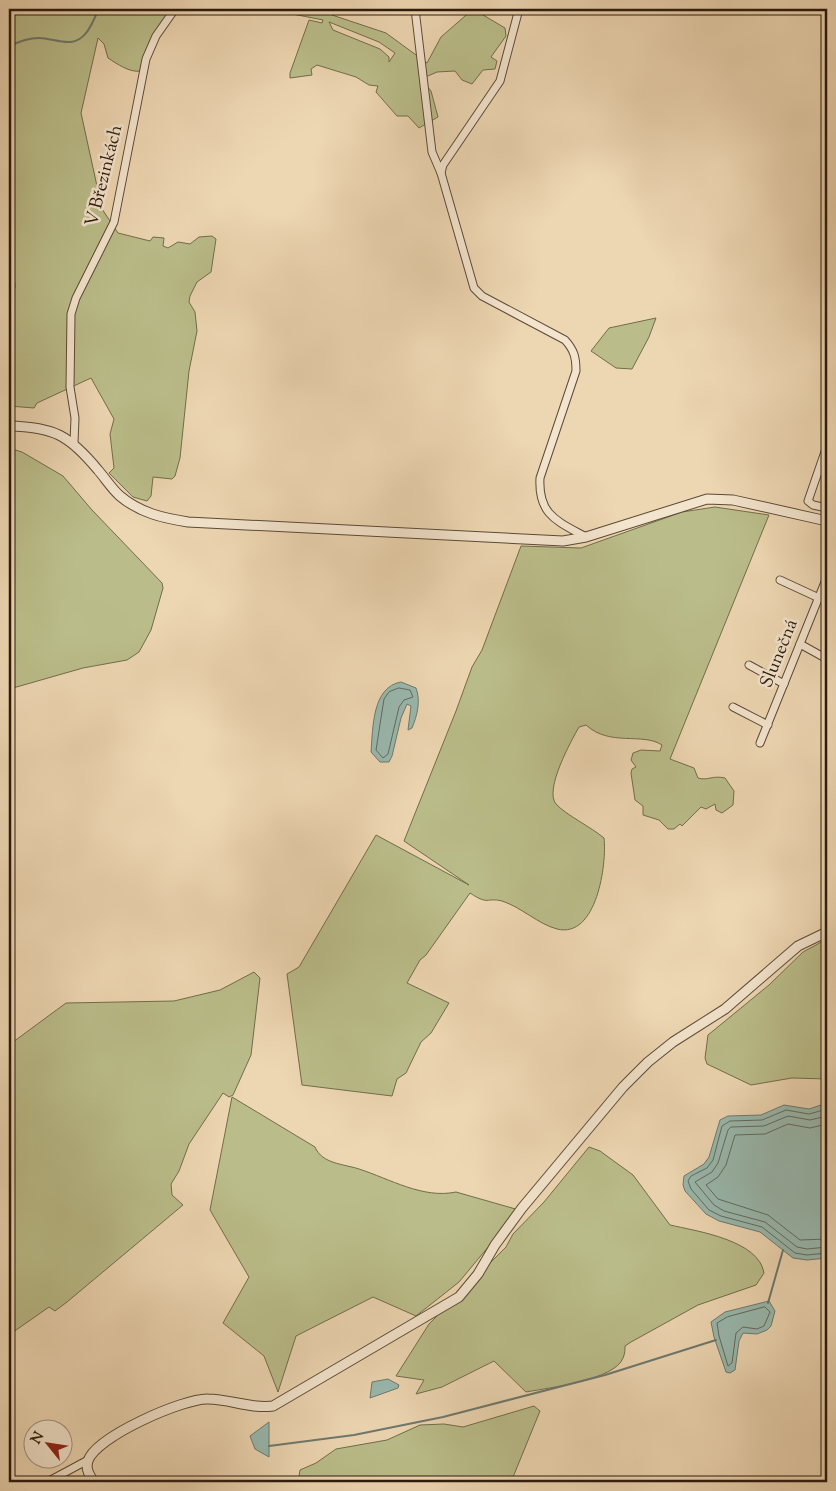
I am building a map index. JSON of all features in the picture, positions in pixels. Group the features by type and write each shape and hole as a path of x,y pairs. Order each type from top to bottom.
{"street":[{"name":"V Březinkách","path":"74,442 75,418 70,387 71,314 76,298 114,222 146,59 156,36 175,9"},
{"path":"415,9 432,152 441,173 474,288 482,296 565,340 574,354 576,371 540,478 539,494 551,516 586,537"},
{"path":"441,173 442,165 500,81 519,9"},
{"path":"9,426 32,426 55,432 74,442 119,495 136,507 162,518 188,522 563,541 586,537 707,499 733,500 827,521"},
{"path":"827,446 808,496 808,501 813,505 827,508"},
{"name":"Slunečná","path":"760,743 827,577"},
{"path":"780,580 819,598"},
{"path":"800,644 827,659"},
{"path":"749,665 784,684"},
{"path":"733,707 768,725"},
{"path":"47,1482 88,1460 94,1450 106,1440 194,1400 208,1399 246,1406 273,1406 458,1297 478,1274 495,1245 522,1208 627,1082 673,1042 725,1009 798,946 827,932"},
{"path":"88,1460 88,1474 94,1482"}],"green space":[{"path":"9,9 168,9 169,13 141,71 128,69 108,58 104,44 98,38 81,113 102,209 118,233 150,241 153,237 164,238 163,246 168,248 178,242 190,244 199,237 212,236 216,239 211,272 197,282 189,302 195,312 197,331 189,371 180,458 175,476 172,479 153,477 151,496 147,501 133,497 109,473 114,468 110,434 114,419 91,378 37,403 34,408 9,406 9,312 14,311 14,307 9,305 9,295 15,288 15,283 9,285"},
{"path":"267,9 352,9 332,15 386,33 427,63 441,37 473,9 505,28 506,36 491,57 497,61 495,69 483,70 472,84 462,80 455,71 437,72 421,79 431,91 438,117 419,128 408,116 397,116 376,92 378,86 369,85 356,77 317,65 311,69 312,75 290,78 290,73 309,20 322,23 323,20","holes":["329,22 379,42 395,53 389,62 389,57 380,49 333,30"]},
{"path":"656,318 649,337 632,369 616,368 591,351 609,328"},
{"path":"9,448 22,452 63,476 92,510 162,583 163,588 151,630 139,652 127,660 83,668 13,688 9,673"},
{"path":"715,507 769,515 670,759 694,768 698,778 725,778 734,791 733,805 722,813 716,810 715,804 706,809 701,807 682,826 680,824 674,829 668,829 659,820 643,815 643,806 635,800 631,773 632,769 636,767 631,760 633,753 641,750 660,751 662,745 645,739 605,736 595,732 586,725 579,727 560,766 553,788 553,797 560,808 604,838 604,864 597,897 582,923 571,929 557,929 502,901 484,900 470,893 426,955 420,960 407,983 449,1003 431,1033 421,1042 406,1073 397,1079 392,1096 302,1085 287,974 299,967 376,835 469,885 404,841 472,667 482,650 521,546 581,548 682,512"},
{"path":"827,939 827,1079 792,1078 751,1085 707,1064 705,1058 708,1035 769,985 803,952"},
{"path":"254,972 260,978 251,1055 233,1095 229,1097 223,1093 189,1144 179,1171 171,1184 172,1195 183,1205 55,1311 49,1307 9,1335 9,1045 66,1003 174,1001 220,990"},
{"path":"232,1097 315,1147 318,1153 334,1163 359,1169 407,1187 431,1193 456,1192 519,1210 459,1282 416,1316 373,1297 296,1336 278,1392 264,1356 223,1323 249,1277 210,1210"},
{"path":"589,1147 600,1151 633,1175 670,1225 725,1239 751,1252 760,1262 764,1273 756,1285 698,1305 625,1346 624,1356 617,1366 608,1372 580,1382 526,1392 494,1361 442,1387 416,1394 424,1380 396,1376 429,1324 506,1247 513,1234 544,1202"},
{"path":"534,1406 540,1411 511,1482 298,1482 300,1470 316,1463 336,1449 387,1440 420,1425 444,1424 463,1427"}],"water":[{"path":"401,682 416,688 418,698 417,713 412,728 408,730 411,706 407,704 401,718 392,756 389,762 380,762 371,752 376,710 384,692 391,685"},
{"path":"827,1103 827,1258 807,1260 793,1258 760,1232 719,1221 706,1214 685,1191 683,1185 684,1176 704,1164 709,1157 720,1120 728,1116 761,1115 784,1105 809,1109"},
{"path":"769,1301 775,1311 771,1326 757,1334 743,1333 739,1341 735,1370 730,1373 726,1372 711,1322 725,1312"},
{"path":"388,1379 399,1385 398,1388 370,1398 372,1382"},
{"path":"269,1422 269,1457 255,1449 250,1436"}],"waterway":[{"path":"9,46 23,40 35,38 64,42 75,41 81,38 88,30 99,9"},
{"path":"768,1303 783,1250"},
{"path":"269,1446 354,1435 443,1417 605,1375 716,1340"}]}
